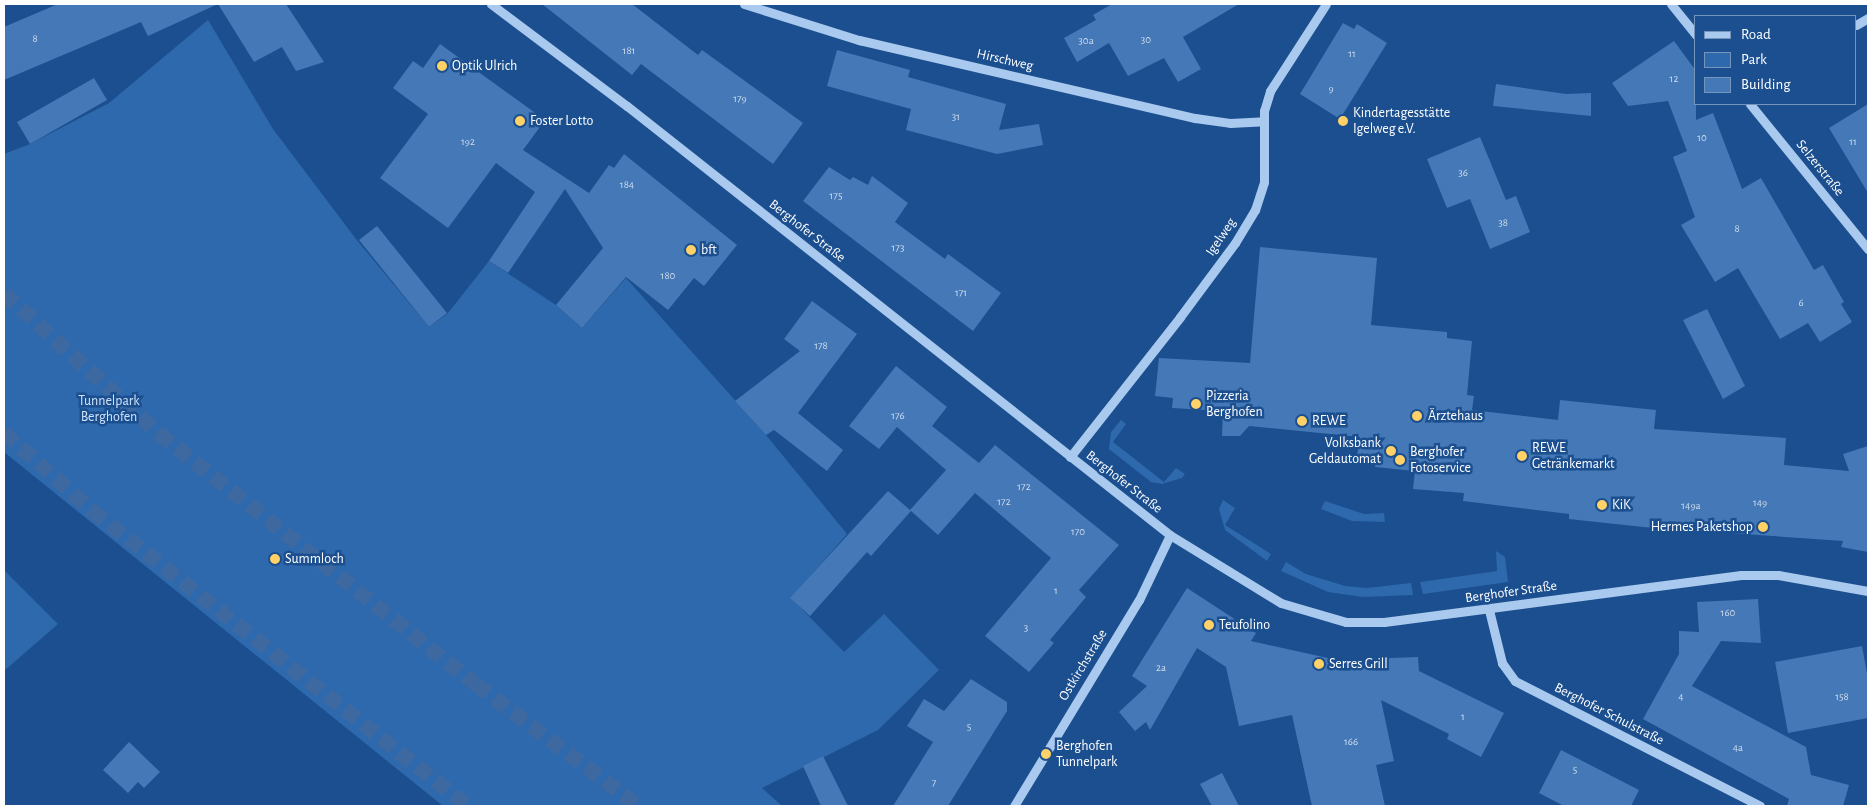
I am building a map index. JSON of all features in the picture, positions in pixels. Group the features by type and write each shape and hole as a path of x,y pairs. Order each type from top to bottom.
{"street":[{"name":"Berghofer Straße","path":"490,4 627,106 1170,535 1281,603 1323,617 1346,622 1384,622 1489,610 1741,575 1778,575 1868,591"},
{"name":"Hirschweg","path":"744,4 859,40 1195,118 1230,123 1264,121"},
{"name":"Igelweg","path":"1070,457 1236,243 1255,210 1264,182 1264,121 1270,91 1326,4"},
{"path":"1671,4 1694,33"},
{"path":"1857,24 1868,18"},
{"name":"Selzerstraße","path":"1751,105 1868,249"},
{"name":"Ostkirchstraße","path":"1014,806 1138,600 1170,535"},
{"name":"Berghofer Schulstraße","path":"1489,610 1502,663 1515,681 1760,806"}],"green space":[{"name":"Tunnelpark Berghofen","path":"208,20 273,129 356,239 429,327 448,313 489,261 556,305 582,328 626,278 766,435 847,534 791,598 844,652 884,614 939,670 878,730 762,788 782,806 443,806 4,452 4,154 30,144 109,103"},
{"path":"1121,420 1126,424 1113,442 1164,482 1176,468 1185,474 1182,478 1162,484 1151,482 1109,449 1111,432"},
{"path":"1223,500 1235,508 1225,525 1271,554 1267,561 1225,530 1219,509"},
{"path":"1325,501 1364,514 1384,513 1385,522 1352,521 1321,509"},
{"path":"1496,551 1505,557 1508,582 1423,594 1420,582 1497,571"},
{"path":"1286,562 1306,574 1345,586 1367,588 1411,583 1413,595 1363,597 1328,592 1281,571"},
{"path":"4,570 58,624 4,671"}],"building":[{"path":"58,4 218,4 148,36 141,22 4,80 4,27"},
{"path":"218,4 286,4 324,62 296,71 282,47 254,62"},
{"path":"542,4 632,4 698,55 702,50 803,123 773,164 641,64 632,75"},
{"path":"1112,4 1239,4 1183,37 1201,69 1178,82 1164,58 1128,76 1109,43 1077,62 1064,38 1096,20 1093,15"},
{"path":"1343,23 1354,29 1357,24 1387,43 1340,119 1300,94"},
{"path":"1674,41 1694,68 1696,120 1713,113 1742,189 1761,178 1814,270 1823,265 1844,302 1841,304 1852,322 1820,342 1808,323 1780,339 1738,268 1715,282 1681,225 1695,217 1673,157 1687,151 1668,101 1628,106 1612,83"},
{"path":"440,44 545,120 523,150 589,193 609,165 614,168 624,154 737,245 704,286 694,278 668,310 626,277 582,328 556,305 603,248 565,189 508,273 489,261 535,192 496,163 448,228 380,178 428,114 393,88 413,61 423,68"},
{"path":"837,50 910,70 908,77 1006,104 999,130 1039,124 1043,145 997,154 906,130 911,109 827,86"},
{"path":"94,78 107,100 30,144 17,122"},
{"path":"1496,84 1566,94 1591,93 1591,116 1493,106"},
{"path":"1868,104 1868,193 1829,128"},
{"path":"1480,137 1506,200 1516,196 1530,232 1490,249 1470,199 1447,208 1427,159"},
{"path":"829,167 850,180 853,177 868,185 872,176 908,203 895,222 945,259 948,254 1001,293 973,331 803,201"},
{"path":"377,226 447,313 429,327 359,240"},
{"path":"1260,247 1377,258 1371,325 1447,332 1447,338 1472,341 1467,395 1474,396 1472,410 1558,420 1560,400 1656,410 1654,429 1786,438 1784,465 1849,471 1843,454 1868,446 1868,552 1841,547 1843,541 1643,527 1569,519 1569,514 1463,501 1464,493 1413,489 1415,471 1375,467 1376,459 1357,456 1360,437 1249,426 1240,436 1222,436 1223,411 1172,408 1173,398 1155,396 1159,358 1250,363"},
{"path":"812,301 857,334 798,413 843,450 827,471 774,430 766,435 735,401 800,351 784,339"},
{"path":"1707,309 1745,386 1723,399 1683,320"},
{"path":"896,366 947,407 932,426 979,463 995,445 1119,545 1079,590 1086,597 1050,640 1054,643 1029,672 985,636 1051,558 975,493 938,535 911,511 871,556 867,552 810,616 790,598 888,491 910,510 946,470 897,427 879,449 849,426"},
{"path":"1187,588 1256,633 1251,641 1337,660 1418,657 1419,671 1504,713 1481,757 1447,739 1449,734 1381,700 1394,761 1376,765 1385,806 1312,806 1292,715 1239,726 1226,667 1197,648 1150,730 1146,722 1135,731 1119,712 1147,686 1132,676"},
{"path":"1758,599 1761,643 1721,641 1692,686 1806,747 1811,775 1849,785 1843,806 1787,806 1789,799 1643,719 1679,654 1679,631 1699,632 1697,602"},
{"path":"1862,646 1868,679 1868,718 1788,733 1775,662"},
{"path":"971,679 1007,702 1007,711 948,806 893,806 933,742 907,726 924,699 944,711"},
{"path":"129,742 160,772 144,788 138,782 128,793 103,770"},
{"path":"1561,750 1639,790 1631,806 1564,806 1539,793"},
{"path":"823,756 848,806 821,806 803,766"},
{"path":"1222,773 1239,806 1212,806 1200,784"}],"tunnel":[{"path":"4,293 159,433 476,684 639,806"},
{"path":"4,432 92,510 468,806"}],"place":[{"name":"Optik Ulrich","path":"442,66"},
{"name":"Foster Lotto","path":"520,121"},
{"name":"Kindertagesstätte Igelweg e.V.","path":"1343,121"},
{"name":"bft","path":"691,250"},
{"name":"Pizzeria Berghofen","path":"1196,404"},
{"name":"Ärztehaus","path":"1417,416"},
{"name":"REWE","path":"1302,421"},
{"name":"Volksbank Geldautomat","path":"1391,451"},
{"name":"REWE Getränkemarkt","path":"1522,456"},
{"name":"Berghofer Fotoservice","path":"1400,460"},
{"name":"KiK","path":"1602,505"},
{"name":"Hermes Paketshop","path":"1763,527"},
{"name":"Summloch","path":"275,559"},
{"name":"Teufolino","path":"1209,625"},
{"name":"Serres Grill","path":"1319,664"},
{"name":"Berghofen Tunnelpark","path":"1046,754"}]}
